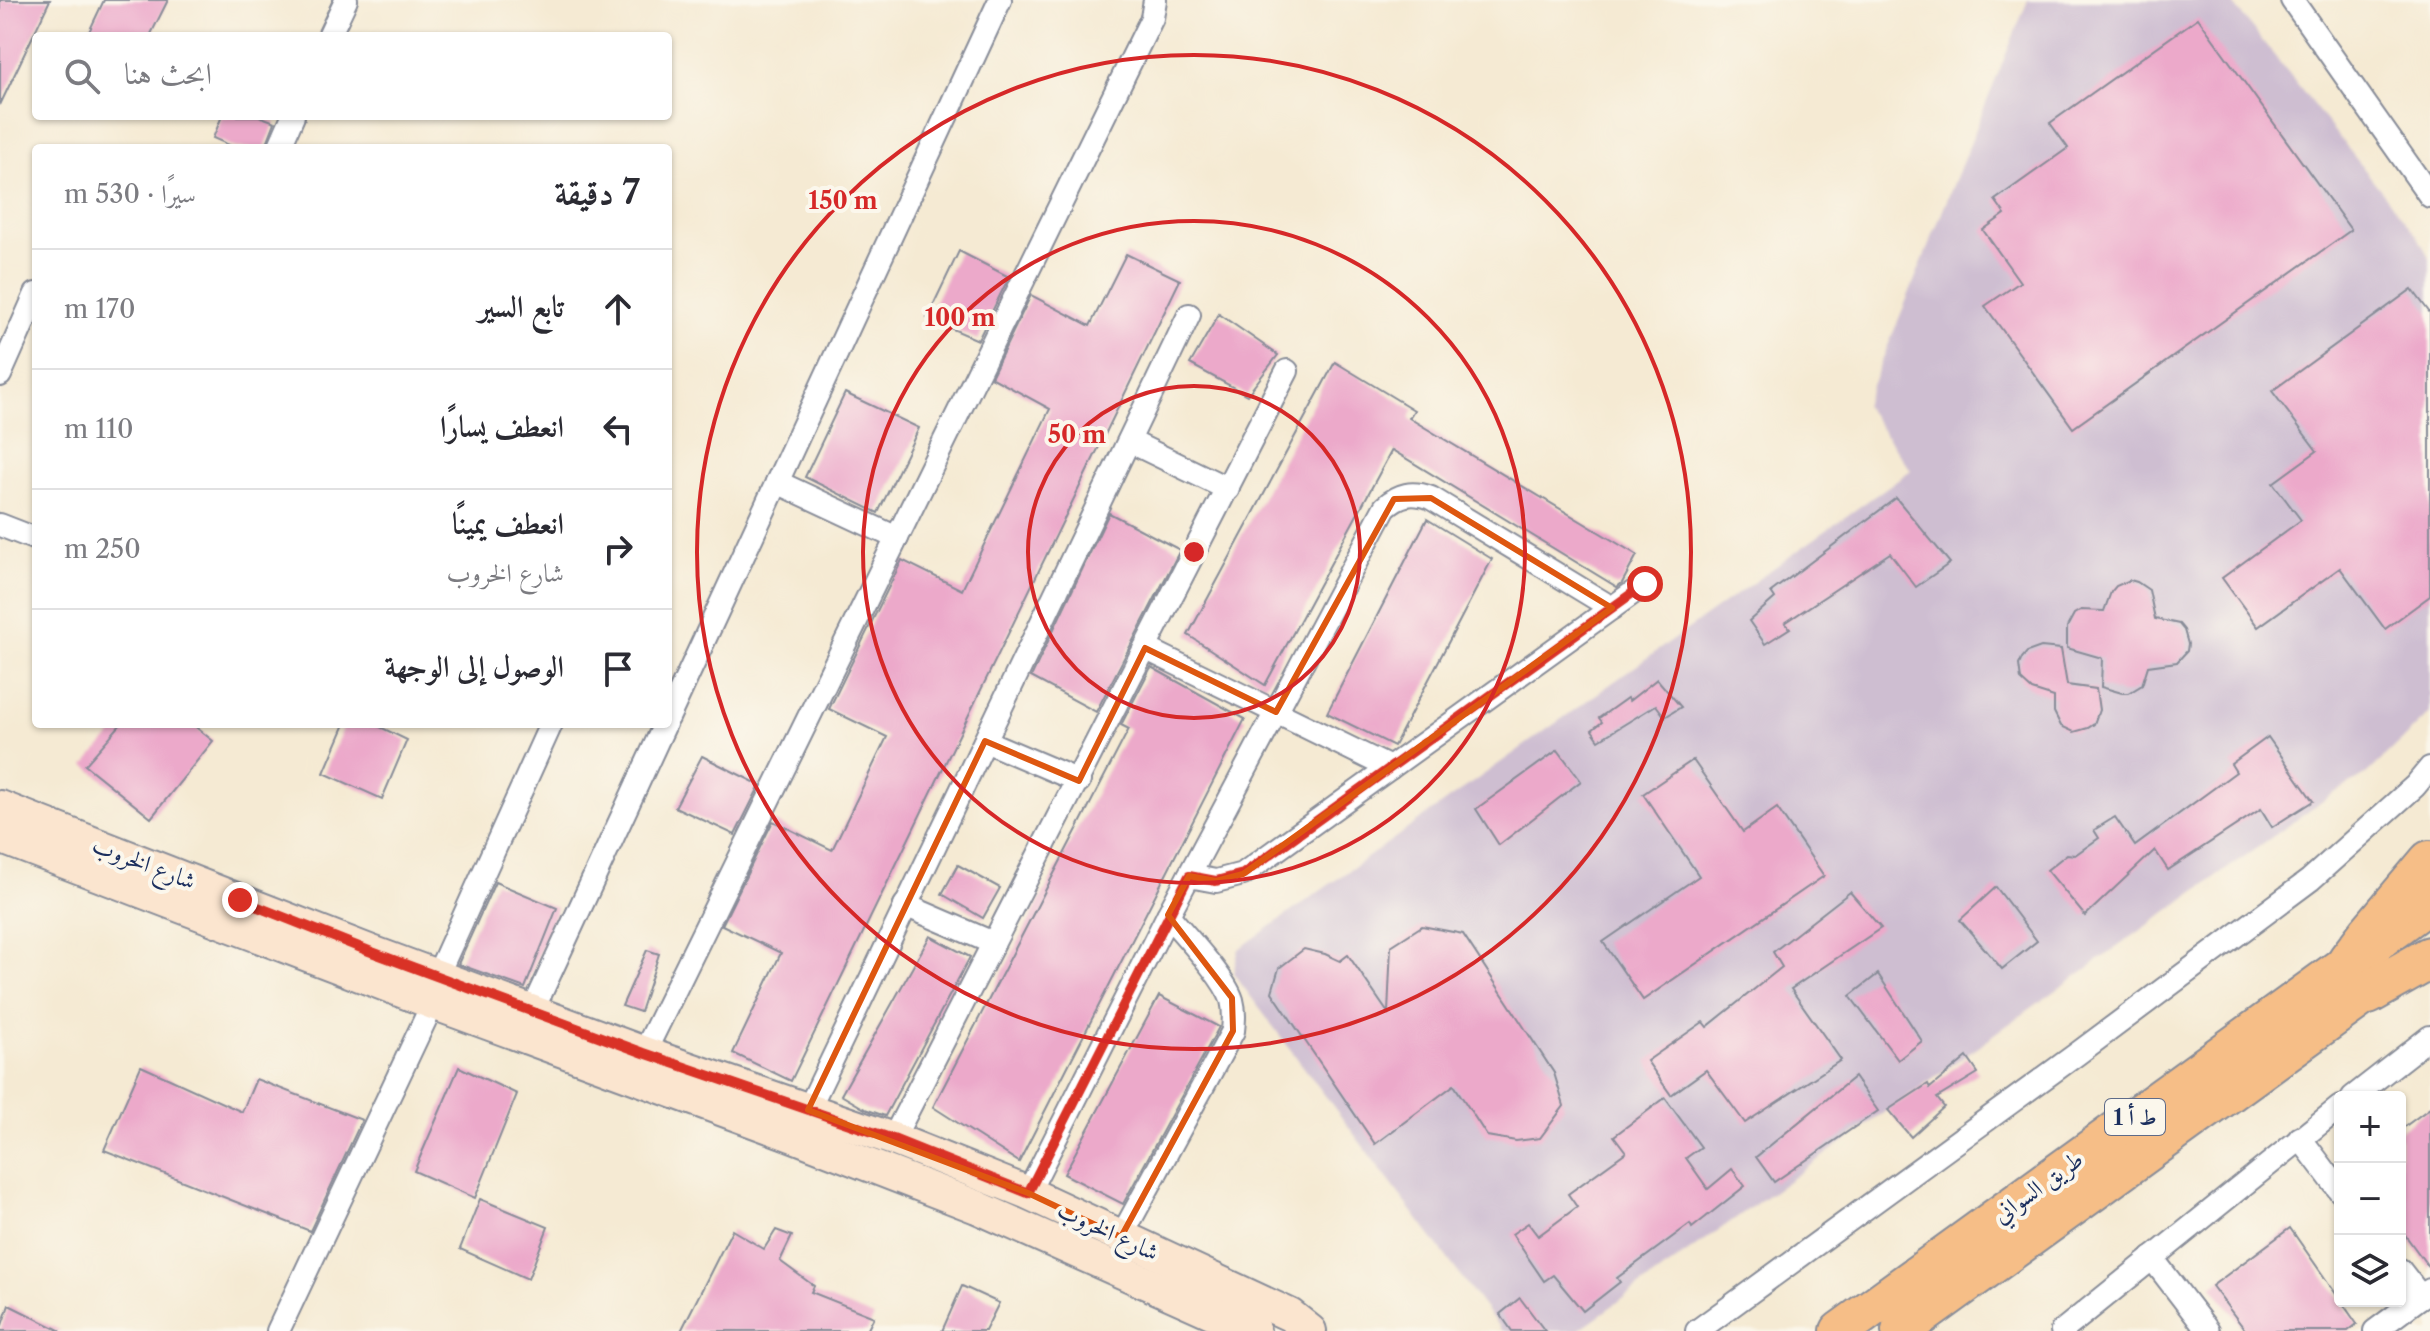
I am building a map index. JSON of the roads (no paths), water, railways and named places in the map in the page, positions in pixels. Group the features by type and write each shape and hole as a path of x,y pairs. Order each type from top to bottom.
{"highway":[{"path":"2430,862 2371,932 2359,977 2430,958"},
{"name":"طريق السواني","path":"1901,1331 2359,977 2430,903"},
{"name":"طريق السواني","path":"1840,1331 2359,977 2430,948"}],"main road":[{"name":"شارع الخروب","path":"0,807 435,990 794,1136 984,1193 1028,1193 1290,1315 1310,1331"},
{"name":"شارع الخروب","path":"0,837 435,990 532,1012 893,1139 984,1193 1254,1331"}],"street":[{"path":"331,32 346,0"},
{"path":"672,709 1000,0"},
{"path":"644,1053 1152,18 1155,0"},
{"path":"2292,0 2430,196"},
{"path":"281,144 291,120"},
{"path":"0,375 32,303"},
{"path":"808,1110 1189,315"},
{"path":"893,1139 1287,371"},
{"path":"1129,441 1228,489"},
{"path":"777,482 897,538"},
{"path":"1028,1193 1168,915 1385,507 1406,494 1431,498 1612,608"},
{"path":"0,525 32,537"},
{"path":"1189,876 1216,881 1243,874 1645,584"},
{"path":"1145,648 1390,768"},
{"path":"278,1331 435,990 549,728"},
{"path":"532,1012 663,728"},
{"path":"985,741 1079,781"},
{"path":"1697,1331 2310,880 2415,786 2430,768"},
{"path":"905,905 993,943"},
{"path":"1121,1237 1233,1031 1235,1014 1232,998 1168,915"},
{"path":"2361,1091 2430,1037"},
{"path":"2062,1331 2334,1112"},
{"path":"2300,1138 2334,1183"},
{"path":"2152,1258 2208,1331"},
{"path":"2375,1331 2425,1294 2406,1276"}]}
